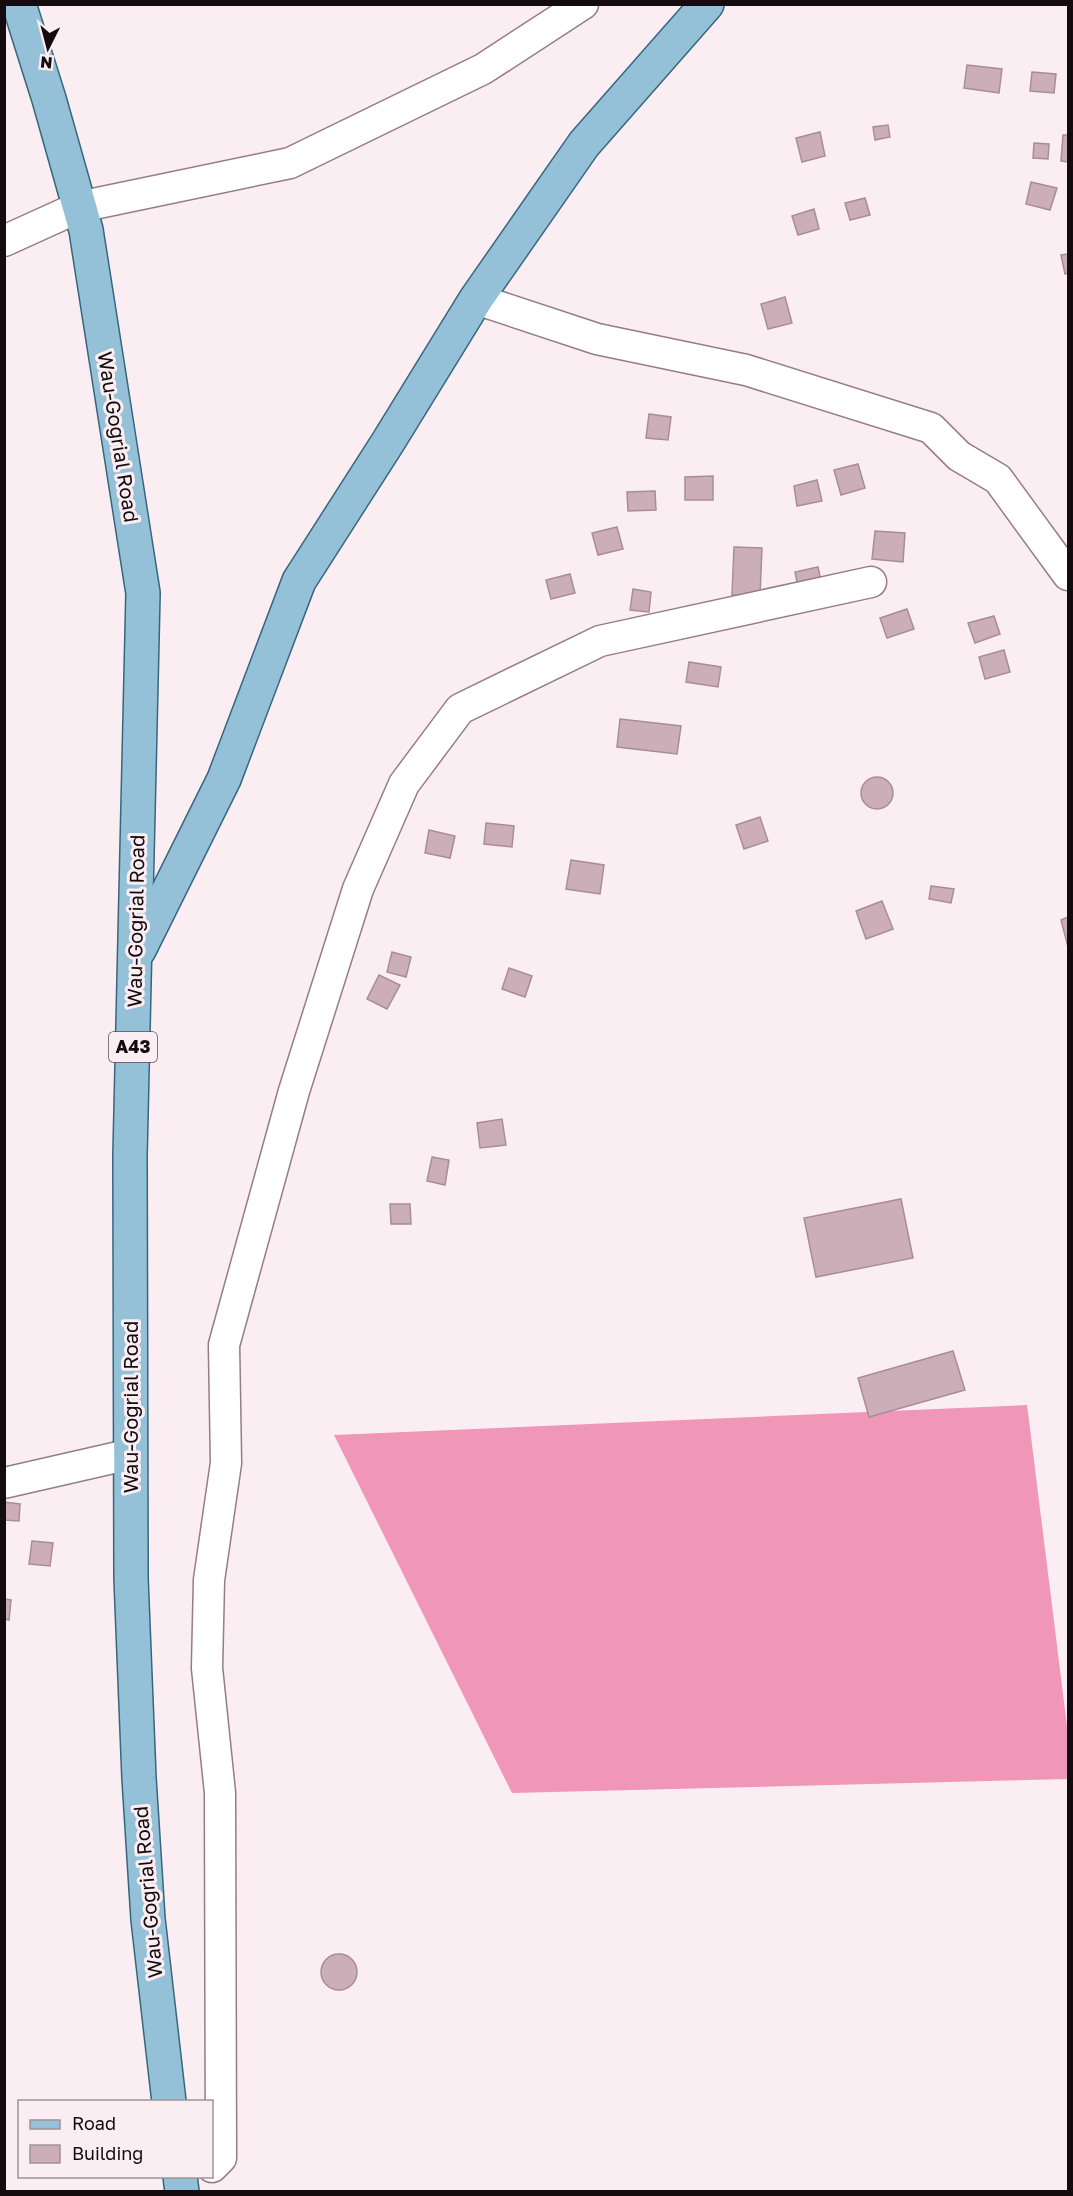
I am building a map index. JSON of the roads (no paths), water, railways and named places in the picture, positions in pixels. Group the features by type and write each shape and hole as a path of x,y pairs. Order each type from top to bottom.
{"main road":[{"name":"Wau-Gogrial Road","path":"19,4 49,99 88,242 143,593 130,1156 131,1578 139,1778 148,1919 169,2100"},
{"path":"135,957 224,779 299,581 476,299 584,144 707,4"}],"street":[{"path":"4,241 79,207 290,163 483,69 583,4"},
{"path":"476,299 597,339 746,370 931,428 959,456 998,479 1068,575"},
{"path":"213,2166 221,2158 220,1793 207,1668 209,1580 226,1463 224,1345 294,1090 358,889 404,784 460,709 600,641 871,582"},
{"path":"4,1483 131,1454"},
{"path":"183,2192 199,2178"}]}
